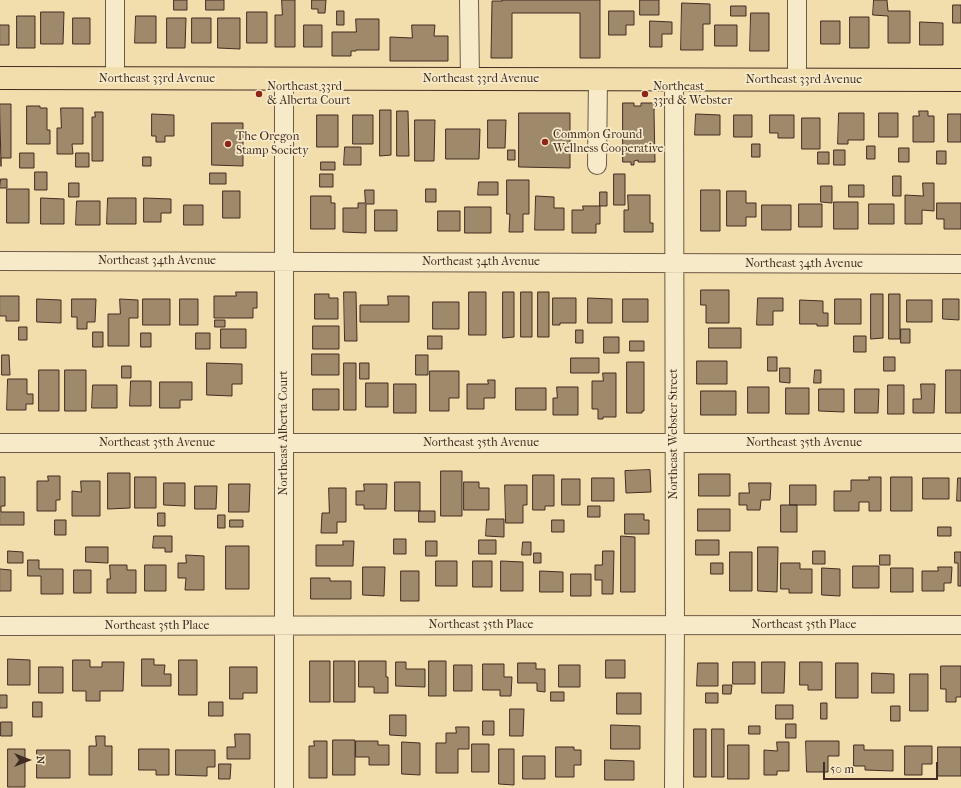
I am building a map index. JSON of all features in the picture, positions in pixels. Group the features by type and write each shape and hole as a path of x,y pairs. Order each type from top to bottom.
{"main road":[{"name":"Northeast 33rd Avenue","path":"0,78 961,80"}],"street":[{"path":"115,0 115,78"},
{"path":"469,0 470,79"},
{"path":"797,0 797,80"},
{"name":"Northeast Alberta Court","path":"284,79 284,788"},
{"name":"Northeast Webster Street","path":"674,79 674,788"},
{"path":"597,165 598,80"},
{"name":"Northeast 34th Avenue","path":"0,261 961,264"},
{"name":"Northeast 35th Avenue","path":"0,443 961,442"},
{"name":"Northeast 35th Place","path":"0,626 675,624 961,625"}],"building":[{"path":"174,0 187,0 187,10 174,10"},
{"path":"206,0 224,0 224,10 206,10"},
{"path":"282,0 295,0 295,47 275,47 275,15 282,15"},
{"path":"312,0 326,0 325,13 318,13 318,9 312,9"},
{"path":"600,0 600,58 580,58 580,13 512,13 512,58 491,58 492,1"},
{"path":"640,0 659,0 659,15 640,15"},
{"path":"874,0 887,0 888,11 910,11 910,43 888,43 888,16 873,15"},
{"path":"682,3 710,4 710,24 703,24 703,50 681,50"},
{"path":"953,5 961,5 961,23 953,23"},
{"path":"731,6 746,6 746,16 731,16"},
{"path":"337,11 344,11 344,25 337,25"},
{"path":"609,11 634,11 634,25 626,25 626,35 609,35"},
{"path":"41,12 64,12 63,44 41,44"},
{"path":"247,12 267,12 267,43 247,43"},
{"path":"751,13 769,13 769,51 750,51"},
{"path":"17,16 35,16 35,48 17,48"},
{"path":"136,16 156,16 156,43 135,43"},
{"path":"850,17 869,17 869,48 850,48"},
{"path":"73,18 90,18 90,44 73,44"},
{"path":"167,18 186,18 185,48 167,48"},
{"path":"192,18 211,18 211,43 192,43"},
{"path":"218,18 240,18 240,49 218,48"},
{"path":"356,19 379,19 379,50 356,50 351,51 351,56 332,56 332,32 356,32"},
{"path":"650,21 672,22 672,34 662,34 662,47 650,47"},
{"path":"821,21 840,21 840,44 821,44"},
{"path":"920,22 943,23 943,45 920,45"},
{"path":"0,25 9,25 9,45 0,45"},
{"path":"304,25 322,25 322,47 304,47"},
{"path":"412,25 435,25 434,36 448,36 448,61 390,61 390,37 412,38"},
{"path":"715,25 737,25 737,46 715,46"},
{"path":"623,103 634,103 634,106 641,106 641,103 655,103 655,162 638,162 638,160 634,161 634,165 631,165 631,162 623,162"},
{"path":"0,104 11,104 11,158 1,158 1,166"},
{"path":"27,106 40,106 40,108 47,108 47,130 50,130 50,144 27,144"},
{"path":"61,108 83,108 83,144 72,144 73,154 57,154 57,128 61,128"},
{"path":"380,110 391,110 391,155 380,156"},
{"path":"397,111 408,111 409,156 397,156"},
{"path":"919,111 928,111 928,116 934,116 934,142 913,142 913,116 919,116"},
{"path":"95,112 103,112 103,161 92,161 92,117 95,117"},
{"path":"519,113 570,113 570,168 519,167"},
{"path":"839,113 864,113 864,140 848,140 848,144 838,144"},
{"path":"879,113 898,113 898,137 879,137"},
{"path":"152,114 174,115 174,136 165,136 165,142 156,142 156,136 152,136"},
{"path":"696,114 720,115 720,135 695,135"},
{"path":"948,114 961,114 961,142 948,142"},
{"path":"317,115 338,115 338,147 317,147"},
{"path":"353,115 373,115 373,144 353,144"},
{"path":"734,115 752,115 752,137 734,137"},
{"path":"770,115 794,115 794,138 778,138 778,133 770,133"},
{"path":"802,118 820,118 820,149 802,149"},
{"path":"415,120 435,120 434,161 415,161"},
{"path":"488,120 506,120 505,148 488,148"},
{"name":"The Oregon Stamp Society","path":"212,123 243,123 243,166 212,165"},
{"path":"446,129 480,129 479,159 446,159"},
{"path":"752,144 760,144 760,157 752,157"},
{"path":"867,146 875,146 875,159 867,159"},
{"path":"345,147 361,147 361,165 344,165"},
{"path":"899,148 909,148 909,162 899,162"},
{"path":"508,150 515,150 515,160 508,160"},
{"path":"834,150 845,150 845,165 834,165"},
{"path":"937,151 946,151 946,164 937,164"},
{"path":"818,152 829,152 829,164 818,164"},
{"path":"20,153 34,153 34,168 20,168"},
{"path":"76,153 89,153 89,167 76,167"},
{"path":"143,157 151,157 151,166 143,166"},
{"path":"321,162 335,162 335,170 321,170"},
{"path":"35,172 47,172 47,190 35,190"},
{"path":"210,173 226,173 226,184 210,184"},
{"path":"320,174 333,174 333,187 320,187"},
{"path":"614,174 625,174 625,205 614,205"},
{"path":"893,176 901,176 901,196 893,196"},
{"path":"1,179 7,179 7,188 0,188"},
{"path":"507,180 529,180 529,214 523,214 523,232 509,232 510,214 507,214"},
{"path":"479,182 498,182 498,195 478,195"},
{"path":"69,183 79,183 79,197 69,197"},
{"path":"923,183 934,183 934,211 922,210 922,224 905,224 905,195 923,196"},
{"path":"849,185 864,185 864,197 849,197"},
{"path":"821,186 832,186 832,203 821,202"},
{"path":"7,189 29,189 29,223 7,223"},
{"path":"426,189 436,189 436,202 426,202"},
{"path":"365,190 374,190 374,204 366,204 366,233 343,232 343,208 358,208 358,203 365,203"},
{"path":"701,190 720,190 720,231 701,231"},
{"path":"223,191 240,191 240,218 223,218"},
{"path":"727,191 746,191 746,203 756,203 756,217 746,217 746,226 727,226"},
{"path":"600,192 607,192 607,206 600,206"},
{"path":"628,195 650,195 650,223 653,223 653,232 624,232 624,210 628,210"},
{"path":"311,196 331,196 331,203 335,203 335,229 311,229"},
{"path":"536,196 554,197 554,208 564,208 564,230 535,230"},
{"path":"41,198 64,199 64,224 41,224"},
{"path":"108,198 136,198 136,224 107,224"},
{"path":"144,198 171,199 171,213 161,213 161,222 144,222"},
{"path":"77,201 100,201 100,225 76,225"},
{"path":"834,202 858,202 858,229 834,229"},
{"path":"937,203 961,203 961,229 944,229 944,219 937,219"},
{"path":"799,204 822,204 822,227 799,227"},
{"path":"869,204 894,204 894,224 869,224"},
{"path":"184,205 203,205 203,225 184,225"},
{"path":"762,205 791,205 791,230 762,230"},
{"path":"583,206 600,206 600,224 596,224 596,233 572,233 572,210 583,210"},
{"path":"465,207 491,207 491,233 465,233"},
{"path":"375,210 397,210 397,231 375,231"},
{"path":"438,211 460,211 460,231 438,231"},
{"path":"701,290 729,290 729,323 706,323 706,305 701,305"},
{"path":"236,292 257,292 257,308 253,308 253,318 214,318 214,296 236,296"},
{"path":"344,292 356,292 357,341 345,341"},
{"path":"469,292 486,292 486,335 469,335"},
{"path":"503,292 514,292 514,337 503,338"},
{"path":"521,292 532,292 532,337 521,337"},
{"path":"538,292 549,292 549,337 538,337"},
{"path":"315,294 329,294 329,298 338,298 338,319 315,319"},
{"path":"871,294 883,294 883,338 871,339"},
{"path":"889,294 900,294 900,339 889,339"},
{"path":"0,296 19,296 19,321 6,321 6,316 0,316"},
{"path":"388,296 409,296 409,322 360,322 360,305 388,305"},
{"path":"553,298 576,298 576,323 560,323 560,325 553,325"},
{"path":"588,298 612,299 612,323 588,323"},
{"path":"758,298 783,298 783,311 773,311 773,325 757,325"},
{"path":"37,299 61,300 61,323 37,322"},
{"path":"72,299 96,299 95,322 87,322 87,329 77,329 77,317 72,317"},
{"path":"120,299 138,300 138,318 129,318 129,346 108,346 108,314 120,314"},
{"path":"143,299 170,299 170,325 143,325"},
{"path":"180,299 198,299 198,325 180,325"},
{"path":"623,299 648,299 648,322 623,322"},
{"path":"835,299 861,299 861,324 835,324"},
{"path":"943,299 959,299 959,320 943,319"},
{"path":"800,300 823,301 823,313 828,313 828,326 817,326 817,324 800,324"},
{"path":"907,300 932,300 932,322 907,322"},
{"path":"433,302 459,302 459,329 433,329"},
{"path":"215,320 225,320 225,327 215,327"},
{"path":"313,326 339,326 339,349 313,349"},
{"path":"19,327 27,327 27,340 19,340"},
{"path":"709,328 741,328 741,348 709,348"},
{"path":"221,329 246,329 246,348 221,348"},
{"path":"901,329 910,329 910,343 901,343"},
{"path":"576,330 583,330 583,343 576,343"},
{"path":"93,332 103,332 103,347 93,347"},
{"path":"141,333 151,333 151,347 141,347"},
{"path":"196,333 210,333 210,349 196,349"},
{"path":"428,336 442,336 442,349 428,349"},
{"path":"854,336 866,336 866,352 854,352"},
{"path":"604,337 619,337 619,353 604,353"},
{"path":"630,341 644,341 644,351 630,351"},
{"path":"312,354 339,354 339,375 312,375"},
{"path":"2,355 9,355 10,375 2,375"},
{"path":"416,355 428,355 428,375 416,375"},
{"path":"768,357 777,357 777,371 768,371"},
{"path":"884,357 895,357 895,371 884,371"},
{"path":"571,358 599,358 599,373 571,373"},
{"path":"697,361 727,361 727,384 697,384"},
{"path":"627,362 644,362 644,411 642,411 642,413 627,413"},
{"path":"207,363 242,364 242,384 232,384 232,396 207,395"},
{"path":"344,363 356,363 356,410 344,410"},
{"path":"360,363 369,363 369,379 360,379"},
{"path":"122,366 131,366 131,378 122,378"},
{"path":"780,368 790,368 790,383 780,382"},
{"path":"39,370 59,370 59,411 39,411"},
{"path":"65,370 86,370 86,411 65,411"},
{"path":"815,370 821,370 821,383 814,383"},
{"path":"946,370 961,370 961,413 946,413"},
{"path":"430,371 459,371 459,398 449,398 449,411 430,411"},
{"path":"603,373 616,373 616,417 603,417 603,419 598,419 598,409 592,409 592,381 603,381"},
{"path":"8,379 27,379 27,394 33,394 33,404 26,404 26,410 7,410"},
{"path":"488,380 495,380 495,398 484,398 484,409 467,409 467,384 488,384"},
{"path":"131,381 151,381 151,406 130,406"},
{"path":"160,382 192,382 192,400 180,400 180,408 160,408"},
{"path":"366,383 388,383 388,407 366,407"},
{"path":"394,384 416,384 416,413 394,413"},
{"path":"921,384 935,384 934,413 913,413 913,399 921,399"},
{"path":"93,385 117,385 117,408 92,408"},
{"path":"888,385 904,385 904,414 888,414"},
{"path":"557,387 578,387 578,415 553,415 553,398 557,398"},
{"path":"748,387 769,387 769,413 748,413"},
{"path":"516,388 546,388 546,410 516,410"},
{"path":"786,388 809,388 809,414 786,414"},
{"path":"313,389 339,389 339,410 313,410"},
{"path":"819,389 844,389 844,412 819,411"},
{"path":"855,389 879,389 878,413 855,413"},
{"path":"701,391 736,391 736,415 701,415"},
{"path":"650,470 651,492 626,493 625,471"},
{"path":"441,471 462,471 462,516 441,516"},
{"path":"108,473 130,473 130,508 108,509"},
{"path":"699,474 730,474 730,496 699,496"},
{"path":"533,475 554,475 554,506 545,506 545,510 533,510"},
{"path":"48,476 60,476 60,500 56,500 56,511 37,511 37,481 48,481"},
{"path":"0,477 5,477 5,506 1,506 1,512 24,512 24,525 0,525"},
{"path":"135,477 156,477 156,508 135,508"},
{"path":"869,477 881,477 881,511 869,511 869,502 859,502 859,511 834,511 834,491 851,491 851,480 869,480"},
{"path":"891,477 912,477 912,511 891,511"},
{"path":"592,478 614,478 614,501 592,501"},
{"path":"923,478 949,478 949,499 923,499"},
{"path":"958,478 961,478 961,501 957,501"},
{"path":"562,479 580,479 580,505 562,505"},
{"path":"81,481 100,481 100,516 72,516 72,491 81,492"},
{"path":"395,482 420,482 420,511 395,511"},
{"path":"464,482 479,482 479,488 489,488 489,510 464,510"},
{"path":"164,483 185,483 185,506 164,505"},
{"path":"749,483 771,483 770,500 761,500 760,510 747,510 747,505 739,505 739,493 749,493"},
{"path":"229,484 250,484 249,512 229,512"},
{"path":"364,484 387,484 386,509 364,509 364,505 356,505 356,491 364,491"},
{"path":"505,485 527,485 527,505 523,505 523,523 506,523"},
{"path":"790,485 816,485 816,505 790,505"},
{"path":"195,486 217,486 216,509 195,509"},
{"path":"329,488 346,488 346,522 337,522 337,533 321,533 322,513 329,513"},
{"path":"781,505 797,505 797,532 781,532"},
{"path":"588,506 600,506 600,517 588,517"},
{"path":"698,509 730,509 730,531 698,531"},
{"path":"419,511 435,511 435,522 419,522"},
{"path":"158,513 165,513 165,526 158,526"},
{"path":"625,514 644,514 644,520 649,520 649,534 625,534"},
{"path":"218,515 225,515 225,528 218,528"},
{"path":"487,519 504,519 504,537 486,536"},
{"path":"55,520 66,520 66,535 55,535"},
{"path":"230,520 243,520 243,527 230,527"},
{"path":"552,520 564,520 564,532 552,532"},
{"path":"938,527 951,527 951,536 938,536"},
{"path":"154,536 172,536 172,552 165,552 165,548 153,548"},
{"path":"621,536 635,537 635,592 621,592"},
{"path":"394,539 406,539 406,554 394,554"},
{"path":"479,540 496,540 496,554 479,554"},
{"path":"696,540 719,540 719,555 696,555"},
{"path":"343,541 354,541 353,566 316,566 316,545 343,545"},
{"path":"426,541 437,541 437,556 426,556"},
{"path":"523,542 531,542 531,555 522,555"},
{"path":"226,546 249,546 249,589 226,589"},
{"path":"86,547 108,547 108,563 86,562"},
{"path":"758,547 778,547 777,592 758,591"},
{"path":"8,551 23,552 23,563 8,563"},
{"path":"603,551 614,551 613,594 602,594 602,580 595,580 595,565 602,565"},
{"path":"813,551 825,551 825,564 813,564"},
{"path":"730,552 752,552 752,591 730,591"},
{"path":"955,552 961,552 961,586 958,586 958,563 955,563"},
{"path":"534,553 541,553 541,563 534,563"},
{"path":"186,555 204,556 204,590 185,590 186,578 178,578 178,563 186,563"},
{"path":"880,555 890,555 890,565 880,565"},
{"path":"28,560 39,560 39,569 63,569 63,594 41,594 41,576 28,576"},
{"path":"436,561 457,561 457,586 436,586"},
{"path":"473,561 492,561 492,587 473,587"},
{"path":"501,561 523,562 523,591 501,591"},
{"path":"711,563 723,563 723,574 711,574"},
{"path":"781,563 800,563 800,569 812,569 812,593 789,593 789,589 781,589"},
{"path":"110,565 127,565 127,570 136,570 136,593 107,593 107,579 110,579"},
{"path":"145,565 166,565 166,591 145,591"},
{"path":"853,566 879,566 879,588 853,588"},
{"path":"363,567 385,567 384,596 363,595"},
{"path":"938,567 952,567 951,583 944,583 944,591 922,591 922,571 938,571"},
{"path":"822,568 840,569 840,596 822,595"},
{"path":"891,568 913,568 913,592 891,592"},
{"path":"0,569 11,570 11,591 0,591"},
{"path":"74,570 91,570 91,593 74,593"},
{"path":"401,571 419,571 419,601 401,601"},
{"path":"540,571 563,572 563,592 540,592"},
{"path":"571,574 591,574 591,596 571,596"},
{"path":"311,578 330,578 330,581 351,581 351,599 311,599"},
{"path":"8,659 30,660 30,685 8,685"},
{"path":"142,659 154,659 154,665 165,665 164,674 171,674 171,686 142,686"},
{"path":"73,660 90,660 90,667 102,667 102,662 124,662 123,691 100,691 100,701 86,701 86,691 73,691"},
{"path":"179,660 197,660 197,695 179,695"},
{"path":"606,660 625,660 625,678 606,678"},
{"path":"310,661 330,661 330,702 310,702"},
{"path":"334,661 355,661 355,702 334,702"},
{"path":"359,661 386,661 388,693 374,693 374,687 359,687"},
{"path":"429,661 446,661 446,696 429,696"},
{"path":"396,662 406,662 406,669 425,669 425,687 396,686"},
{"path":"733,662 755,662 755,684 733,684"},
{"path":"762,662 785,662 784,693 762,693"},
{"path":"800,662 822,662 822,690 808,690 808,685 800,685"},
{"path":"518,663 536,663 536,669 545,669 545,692 537,691 537,683 518,683"},
{"path":"698,663 718,663 718,686 697,686"},
{"path":"836,663 858,663 858,698 836,698"},
{"path":"483,664 504,664 504,677 512,677 511,696 500,696 500,690 483,690"},
{"path":"454,665 472,665 472,691 454,691"},
{"path":"559,665 580,665 580,687 559,687"},
{"path":"941,666 961,666 961,697 956,697 956,702 946,702 946,689 941,689"},
{"path":"39,667 63,667 63,693 39,693"},
{"path":"230,667 257,667 257,693 243,693 243,699 230,699"},
{"path":"872,673 894,674 894,693 872,693"},
{"path":"910,674 928,674 928,711 910,711"},
{"path":"723,685 732,685 731,694 723,694"},
{"path":"551,692 564,692 564,701 551,701"},
{"path":"617,693 641,693 641,714 617,714"},
{"path":"706,693 718,693 718,703 706,703"},
{"path":"0,695 7,695 7,708 0,708"},
{"path":"33,702 42,702 42,717 33,717"},
{"path":"209,702 223,702 223,716 209,716"},
{"path":"821,703 827,703 827,719 821,719"},
{"path":"776,705 793,705 793,719 776,719"},
{"path":"891,706 900,706 900,721 891,721"},
{"path":"510,709 524,709 523,736 510,736"},
{"path":"390,715 406,715 406,736 390,735"},
{"path":"483,721 494,721 494,735 483,735"},
{"path":"1,722 12,722 12,736 1,736"},
{"path":"786,724 796,724 796,738 786,738"},
{"path":"611,725 640,726 640,749 611,749"},
{"path":"749,726 760,726 760,734 749,734"},
{"path":"456,727 469,727 469,749 458,749 458,773 436,773 436,743 446,743 446,733 456,733"},
{"path":"694,729 706,729 706,777 694,777"},
{"path":"712,729 724,729 724,777 712,777"},
{"path":"235,734 250,734 250,759 227,759 227,747 235,747"},
{"path":"96,736 105,736 105,746 112,746 112,775 89,775 89,746 96,746"},
{"path":"333,740 355,740 355,775 333,775"},
{"path":"314,741 327,741 327,778 309,778 309,746 314,746"},
{"path":"356,741 378,741 378,745 389,745 389,765 369,765 369,757 356,757"},
{"path":"806,741 839,741 839,756 828,756 828,772 807,772"},
{"path":"402,742 420,743 420,775 402,774"},
{"path":"777,742 789,742 789,771 777,771 777,775 764,775 764,750 777,751"},
{"path":"472,744 489,744 489,772 472,772"},
{"path":"728,745 749,745 749,779 728,779"},
{"path":"854,745 864,745 864,750 893,750 893,771 865,770 865,766 854,766"},
{"path":"905,746 932,746 932,764 922,764 922,775 905,775"},
{"path":"556,747 574,747 574,750 581,750 581,765 574,765 574,777 556,777"},
{"path":"938,747 961,747 961,776 938,776"},
{"path":"8,749 25,749 25,787 8,787"},
{"path":"139,749 169,749 169,775 156,775 156,770 139,770"},
{"path":"499,749 514,749 514,785 499,784"},
{"path":"37,750 70,750 70,778 37,778"},
{"path":"176,750 215,750 215,767 207,767 207,776 176,775"},
{"path":"523,756 545,756 545,779 523,779"},
{"path":"605,760 634,761 634,780 605,780"},
{"path":"219,764 231,764 230,779 219,779"}],"place":[{"name":"Northeast 33rd & Alberta Court","path":"259,94"},
{"name":"Northeast 33rd & Webster","path":"645,94"},
{"name":"Common Ground Wellness Cooperative","path":"545,142"},
{"name":"The Oregon Stamp Society","path":"228,144"}]}
